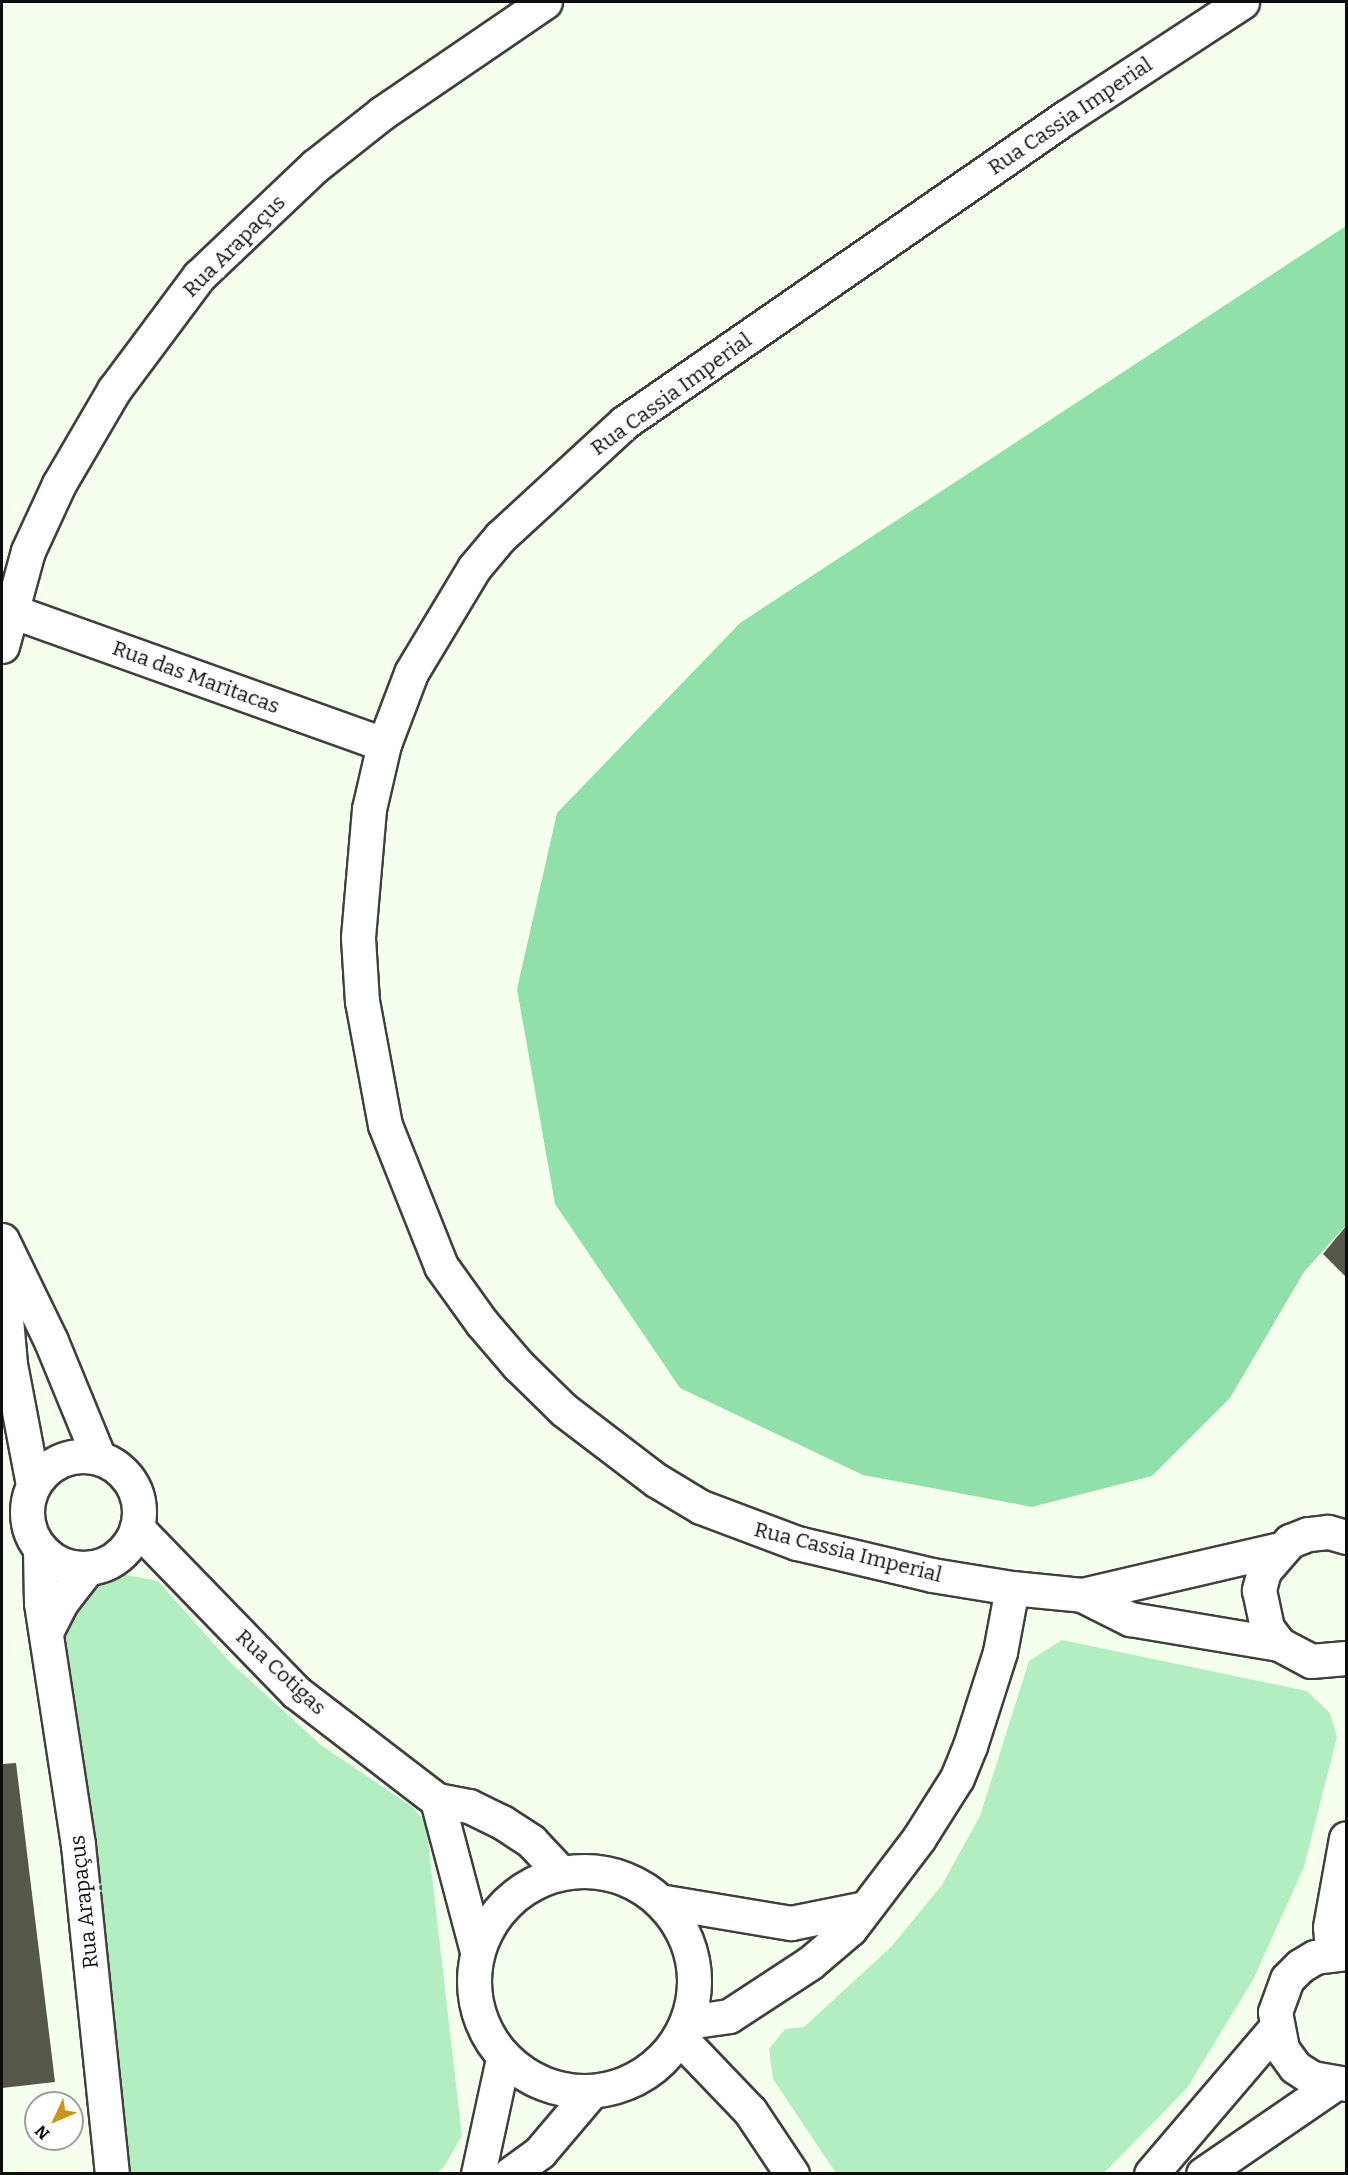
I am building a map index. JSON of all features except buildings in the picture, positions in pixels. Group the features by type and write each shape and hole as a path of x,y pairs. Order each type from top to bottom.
{"street":[{"name":"Rua Arapaçus","path":"2,646 9,610 28,551 58,484 114,390 199,276 315,166 382,112 545,2"},
{"name":"Rua Cassia Imperial","path":"1242,2 1066,117 626,422 567,472 500,537 474,568 411,674 384,744 369,809 358,938 362,1001 372,1064 386,1125 414,1203 441,1266 482,1323 564,1410 656,1480 701,1507 797,1543 932,1575 1012,1588 1082,1595 1279,1550"},
{"name":"Rua das Maritacas","path":"9,610 384,744"},
{"path":"2,1240 51,1341 99,1458"},
{"path":"2,1274 10,1364 33,1485 27,1519 40,1550 54,1561 87,1569"},
{"path":"33,1485 45,1470 61,1459 80,1455 99,1458 115,1465 136,1493 137,1528 118,1557 87,1569 62,1601 46,1632"},
{"name":"Rua Cotigas","path":"137,1528 296,1692 437,1800"},
{"path":"1341,1530 1308,1534 1279,1550 1264,1571 1259,1590 1267,1628 1278,1644 1293,1655 1311,1661 1347,1658"},
{"name":"Rua Arapaçus","path":"40,1550 39,1584 78,1845 112,2174"},
{"path":"683,2030 729,2016 751,2004 810,1963 850,1929 919,1838 957,1778 1000,1652 1012,1588"},
{"path":"1082,1595 1130,1619 1278,1644"},
{"path":"477,1951 437,1800 470,1806 502,1822 531,1841 561,1873"},
{"path":"1340,2084 1312,2078 1295,2067 1282,2049 1275,2029 1279,1994 1287,1979 1307,1962 1339,1953 1330,1927 1347,1838"},
{"path":"664,1902 690,1949 695,1986 683,2030 649,2072 621,2086 590,2093 558,2090 529,2078 503,2058 482,2026 473,1989 477,1951 488,1924 508,1900 532,1883 561,1873 593,1871 624,1878 664,1902 791,1923 865,1908"},
{"path":"1151,2174 1275,2029"},
{"path":"683,2030 750,2111 792,2174"},
{"path":"478,2174 503,2058"},
{"path":"1203,2174 1340,2084"},
{"path":"510,2174 540,2152 590,2093"}],"green space":[{"path":"1346,226 1346,1225 1304,1272 1230,1398 1152,1476 1032,1507 863,1475 680,1388 555,1204 517,989 557,813 740,623"},
{"path":"122,1574 158,1581 230,1662 321,1745 414,1808 426,1824 462,2136 443,2168 435,2174 125,2173 60,1623 85,1587"},
{"path":"1062,1640 1307,1691 1330,1713 1337,1737 1304,1867 1253,1980 1187,2088 1104,2173 836,2173 773,2079 769,2049 785,2029 804,2027 891,1947 942,1885 980,1816 1029,1661"}]}
